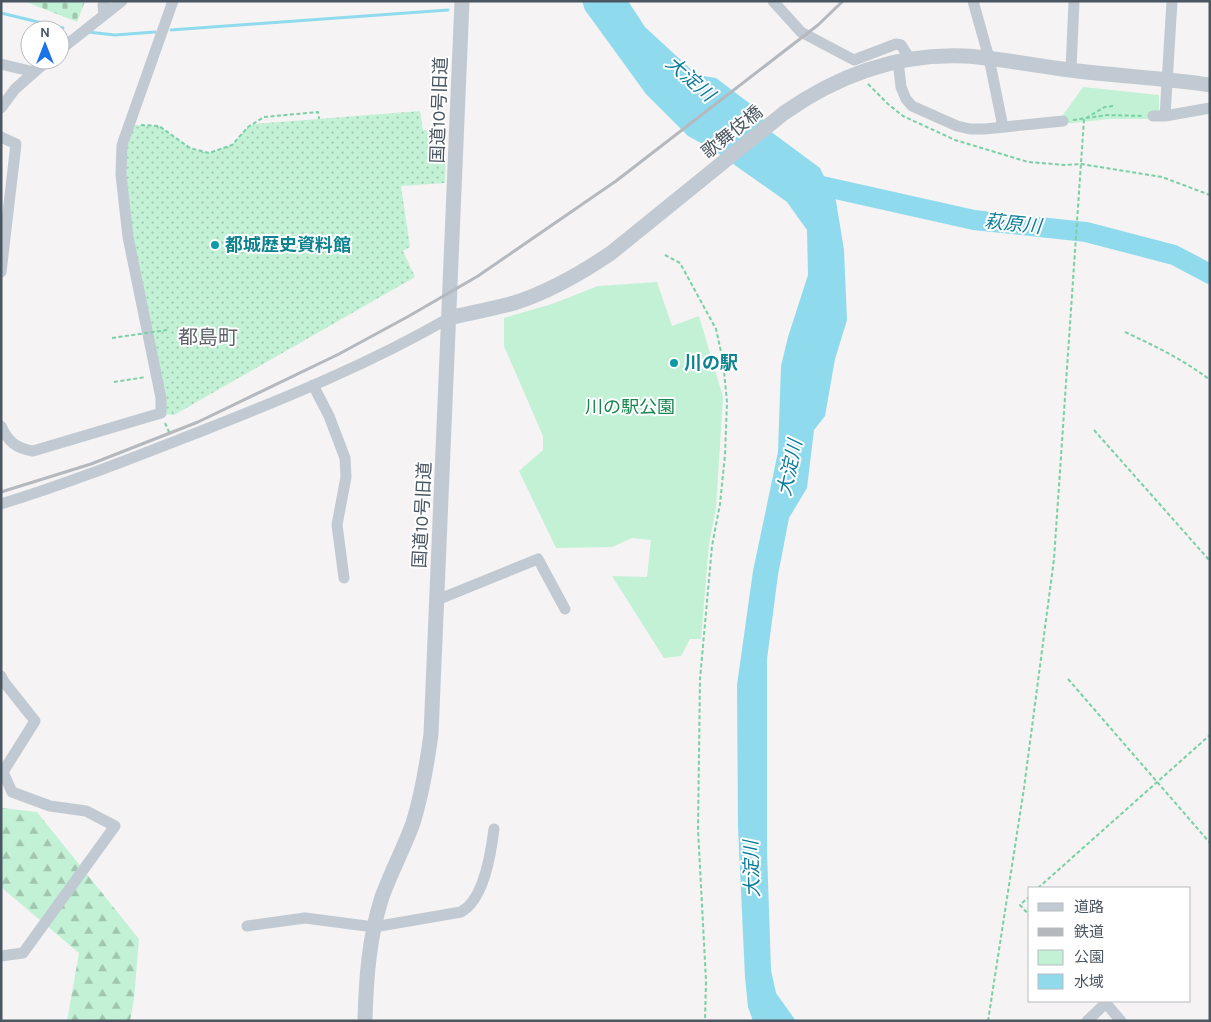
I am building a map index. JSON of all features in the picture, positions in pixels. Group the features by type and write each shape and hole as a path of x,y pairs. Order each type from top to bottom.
{"street":[{"path":"104,15 103,5 105,1"},
{"path":"70,42 122,1"},
{"path":"1,426 5,436 18,449 32,451 162,413 128,237 121,175 122,145 173,1"},
{"name":"国道10号旧道","path":"365,1021 368,968 374,927 382,897 412,825 427,766 431,734 462,1"},
{"path":"773,1 801,32 854,60 896,44 901,46 904,60 901,87 906,99 912,106 964,128 985,129 1063,121"},
{"path":"973,1 989,58 1003,127"},
{"path":"1071,70 1074,1"},
{"path":"1165,116 1172,1"},
{"name":"歌舞伎橋","path":"449,318 513,303 562,284 584,272 657,217 784,113 808,96 857,72 904,60 955,56 989,58 1071,70 1167,78 1210,85"},
{"path":"1,64 34,72"},
{"path":"1,108 15,88 36,70"},
{"path":"1153,116 1165,116 1210,108"},
{"path":"1,137 16,144 1,272"},
{"path":"1,504 121,463 313,385 374,357 449,318"},
{"path":"313,385 329,416 345,458 346,477 337,525 344,578"},
{"path":"437,600 538,559 565,609"},
{"path":"1,676 36,721 3,772 12,792 50,806 86,811 115,826 23,953 1,956"},
{"path":"247,926 305,918 374,927 462,912 469,908 476,897 490,855 494,829"},
{"path":"1087,1021 1105,1002 1121,1021"}],"path":[{"path":"857,72 888,104 903,116 955,140 1028,162 1066,165 1081,164 1162,177 1210,195"},
{"path":"1084,119 1105,106 1114,106"},
{"path":"128,125 159,126 190,148 209,153 232,145 248,127 264,117 318,112 319,119"},
{"path":"1084,119 1107,115 1153,116"},
{"path":"988,1021 1026,778 1054,559 1084,119"},
{"path":"665,255 680,263 716,329 723,361 727,402 725,456 720,504 712,546 700,679 698,829 706,981 705,1021"},
{"path":"112,338 167,330"},
{"path":"1126,332 1179,359 1210,380"},
{"path":"114,382 156,376"},
{"path":"160,414 175,441"},
{"path":"1094,430 1210,561"},
{"path":"1068,679 1210,843"},
{"path":"1039,887 1210,735"},
{"path":"1028,898 1020,905 1028,914"}],"green space":[{"path":"24,1 85,1 77,22"},
{"path":"1083,87 1159,95 1159,113 1153,119 1109,119 1063,124 1063,115"},
{"path":"420,111 423,130 446,130 445,183 401,186 410,247 403,251 415,277 174,415 160,414 121,175 129,125 159,126 190,148 209,153 232,145 248,127 254,124"},
{"name":"川の駅公園","path":"657,282 672,326 699,316 723,397 716,508 709,544 701,639 690,639 681,656 664,658 612,576 647,577 651,540 632,538 612,547 556,548 519,471 543,450 543,436 504,346 504,318 552,304 598,286"},
{"path":"1,808 37,812 139,939 134,999 130,1021 67,1021 79,953 1,887"}],"water":[{"name":"大淀川","path":"582,1 628,1 645,27 697,75 716,78 757,109 770,131 820,168 836,201 844,250 847,320 835,359 825,416 814,430 807,488 789,518 778,575 767,659 767,852 771,970 776,993 796,1021 753,1021 748,1007 738,827 737,685 753,571 778,452 781,366 788,337 808,275 807,230 787,202 712,149 688,136 646,94 585,10"}],"waterway":[{"path":"171,30 448,10"},
{"path":"1,13 30,20"},
{"path":"88,32 115,35 155,32"},
{"name":"萩原川","path":"813,184 974,220 1086,232 1174,255 1210,274"}],"railway":[{"path":"1,492 91,464 198,422 339,354 478,276 616,181 818,25 843,1"}],"place":[{"name":"都城歴史資料館","path":"215,245"},
{"name":"川の駅","path":"674,363"}],"district":[{"name":"都島町","path":"208,337"}]}
